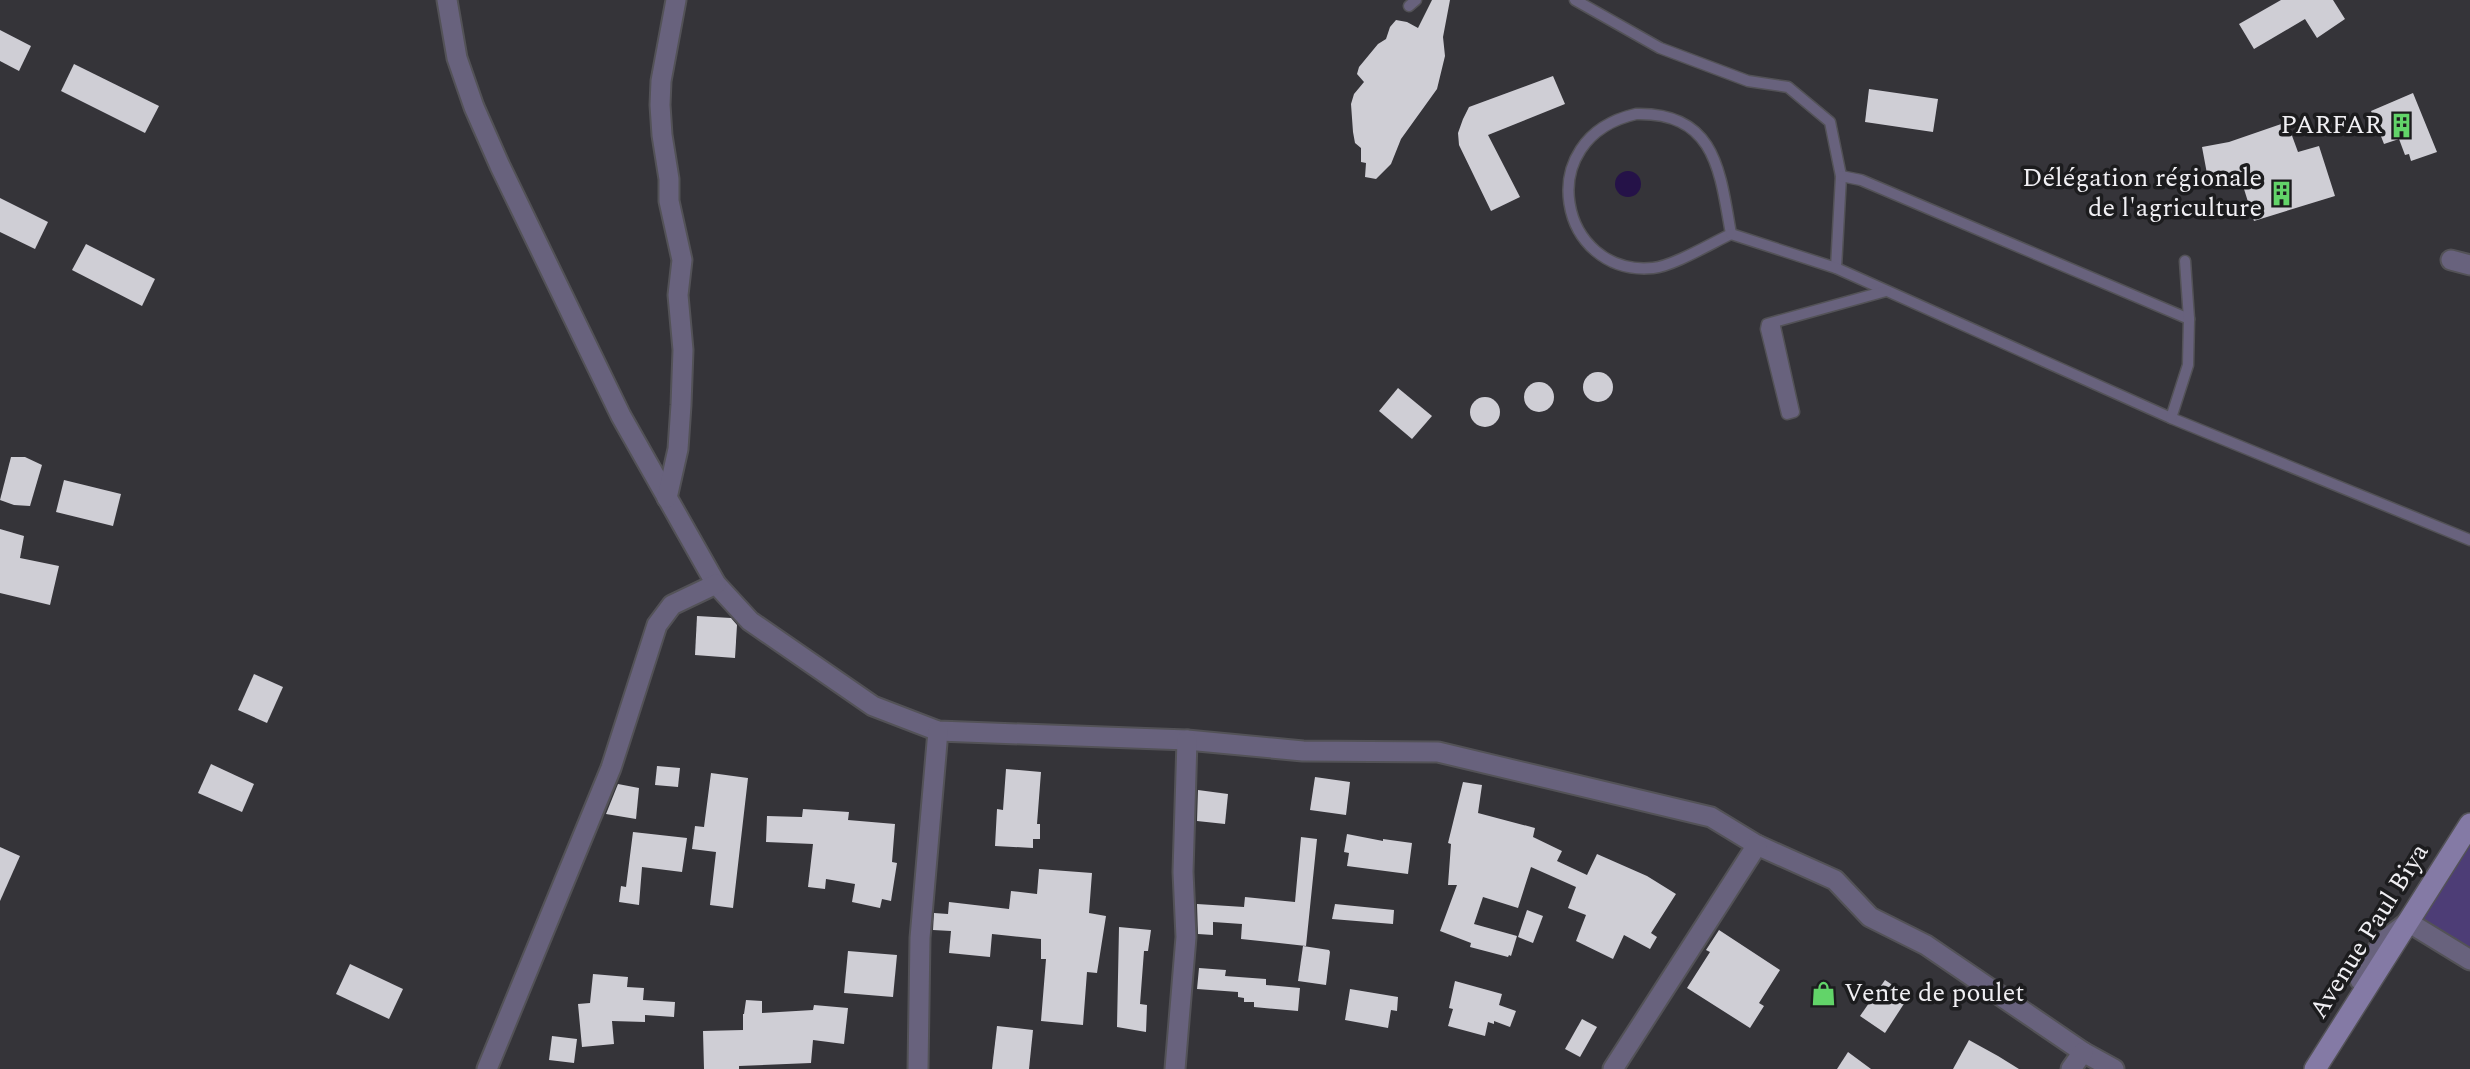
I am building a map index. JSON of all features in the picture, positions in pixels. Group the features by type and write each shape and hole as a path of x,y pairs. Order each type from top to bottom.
{"main road":[{"name":"Avenue Paul Biya","path":"2315,1069 2470,824"}],"street":[{"path":"447,0 457,58 499,166 586,347 716,584 750,621 873,706 937,730 1187,740 1303,751 1438,752 1711,817 1757,845 1835,880 1870,917 1926,945 2083,1052 2114,1069"},
{"path":"667,498 678,449 681,405 683,350 678,295 682,260 669,201 660,105 661,81 676,0"},
{"path":"486,1069 611,768 657,625 672,605 716,584"},
{"path":"918,1069 920,938 937,730"},
{"path":"1175,1069 1186,937 1184,872 1187,740"},
{"path":"1613,1069 1757,845"},
{"path":"2310,1069 2382,942 2408,922 2470,960"},
{"path":"2071,1069 2083,1052"}],"lane":[{"path":"1575,0 1660,48 1748,81 1788,87 1830,122 1841,176 1836,268"},
{"path":"1731,234 1716,161 1704,141 1682,123 1651,114 1621,117 1595,132 1577,155 1568,184 1571,215 1586,241 1607,259 1638,268 1665,266 1731,234 1836,268 2171,418 2470,540"},
{"path":"1841,176 1861,180 2189,319"},
{"path":"2171,418 2188,365 2189,319 2185,261"},
{"path":"1774,322 1794,412 1787,414 1767,324 1774,322 1886,291"}],"shaded area":[{"path":"1628,171 1637,175 1641,184 1637,193 1628,197 1619,193 1615,184 1619,175"},
{"path":"2470,824 2470,958 2408,922"}],"building":[{"path":"1432,0 1450,0 1443,37 1445,56 1437,89 1401,139 1391,164 1376,179 1365,177 1366,163 1361,162 1361,148 1355,143 1351,104 1354,94 1364,82 1357,74 1359,67 1378,44 1386,39 1396,20 1418,28"},
{"path":"2281,0 2333,0 2345,19 2317,38 2305,19 2254,49 2239,24"},
{"path":"0,30 31,46 19,71 0,61"},
{"path":"74,64 159,106 145,133 61,91"},
{"path":"1553,76 1565,104 1488,135 1520,197 1491,211 1459,145 1458,133 1463,119 1469,107"},
{"path":"1869,89 1938,99 1933,132 1865,122"},
{"name":"PARFAR","path":"2413,93 2437,152 2411,161 2409,154 2405,155 2399,139 2384,144 2371,111"},
{"path":"2287,122 2298,152 2319,146 2335,196 2254,221 2239,173 2208,179 2202,147 2229,142"},
{"path":"0,198 48,222 35,249 0,232"},
{"path":"86,244 155,279 142,306 72,270"},
{"path":"1598,372 1609,376 1613,387 1609,398 1598,402 1587,398 1583,387 1587,376"},
{"path":"1539,382 1550,386 1554,397 1550,408 1539,412 1528,408 1524,397 1528,386"},
{"path":"1398,388 1432,416 1412,439 1379,411"},
{"path":"1485,397 1496,401 1500,412 1496,423 1485,427 1474,423 1470,412 1474,401"},
{"path":"11,457 25,457 42,465 30,506 14,505 0,500"},
{"path":"64,480 121,494 113,526 56,512"},
{"path":"0,529 24,536 20,558 59,566 50,605 0,593"},
{"path":"697,616 731,618 737,625 735,658 695,655"},
{"path":"254,674 283,687 267,723 238,710"},
{"path":"211,764 254,784 242,812 198,793"},
{"path":"657,766 680,768 678,787 655,785"},
{"path":"1006,769 1041,772 1037,824 1040,824 1040,839 1033,839 1033,848 995,846 997,809 1003,810"},
{"path":"711,773 748,778 733,908 710,905 716,852 692,849 695,826 704,827"},
{"path":"1315,777 1350,782 1346,815 1310,810"},
{"path":"1463,782 1482,785 1478,813 1535,828 1533,837 1562,851 1557,861 1587,875 1597,854 1647,876 1676,894 1651,933 1657,937 1650,949 1624,935 1613,959 1576,941 1586,915 1568,908 1576,887 1531,867 1518,908 1483,897 1474,924 1517,936 1511,956 1470,947 1471,943 1440,931 1457,885 1448,885 1451,844 1448,843"},
{"path":"618,784 639,788 636,819 606,814"},
{"path":"1198,790 1228,794 1225,824 1197,821"},
{"path":"803,809 849,812 848,820 895,824 892,862 897,863 891,901 882,899 880,908 852,902 855,884 826,879 825,889 808,887 813,844 766,842 767,816 802,817"},
{"path":"633,832 687,838 682,872 642,867 639,905 619,902 621,886 626,887"},
{"path":"1347,834 1412,843 1408,874 1347,866 1349,853 1344,852"},
{"path":"1301,837 1317,839 1306,946 1241,939 1242,924 1213,922 1213,935 1198,934 1197,904 1244,907 1245,897 1295,902"},
{"path":"0,847 20,856 0,901"},
{"path":"1039,869 1092,873 1089,913 1106,916 1097,973 1087,972 1083,1025 1041,1021 1046,959 1041,959 1041,939 992,934 990,957 949,953 951,931 933,930 934,913 948,914 949,902 1009,909 1011,891 1037,894"},
{"path":"1335,904 1394,910 1393,924 1332,919"},
{"path":"1527,910 1543,916 1533,943 1518,937"},
{"path":"1119,927 1151,930 1148,951 1144,951 1140,1004 1147,1005 1146,1032 1117,1027"},
{"path":"1719,930 1780,970 1759,1003 1764,1006 1750,1028 1687,988 1710,952 1706,950"},
{"path":"1303,946 1329,950 1326,985 1298,981"},
{"path":"848,951 897,955 893,997 844,993"},
{"path":"350,964 403,989 389,1019 336,994"},
{"path":"1199,968 1226,970 1225,976 1266,979 1266,985 1300,988 1298,1011 1254,1007 1254,1002 1244,1002 1244,998 1238,997 1238,992 1197,989"},
{"path":"593,974 628,977 627,987 644,988 643,1000 675,1002 674,1017 645,1015 645,1022 612,1021 614,1044 582,1047 578,1004 590,1003"},
{"path":"1885,980 1909,996 1885,1033 1860,1016"},
{"path":"1455,981 1502,994 1499,1005 1516,1011 1510,1027 1494,1021 1494,1024 1488,1022 1485,1036 1448,1026 1453,1009 1449,1008"},
{"path":"1350,989 1398,997 1397,1011 1391,1010 1388,1028 1345,1020"},
{"path":"746,1000 762,1001 762,1013 813,1010 814,1005 848,1008 844,1044 813,1040 811,1063 704,1069 703,1031 743,1030"},
{"path":"1582,1019 1597,1027 1580,1057 1565,1049"},
{"path":"997,1026 1033,1030 1029,1069 992,1069"},
{"path":"552,1036 577,1039 574,1063 549,1060"},
{"path":"1969,1040 1998,1056 2019,1069 1953,1069"},
{"path":"1848,1052 1871,1069 1837,1069"}],"place":[{"name":"PARFAR","path":"2402,125"},
{"name":"Délégation régionale de l'agriculture","path":"2282,193"},
{"name":"Vente de poulet","path":"1824,993"}]}
